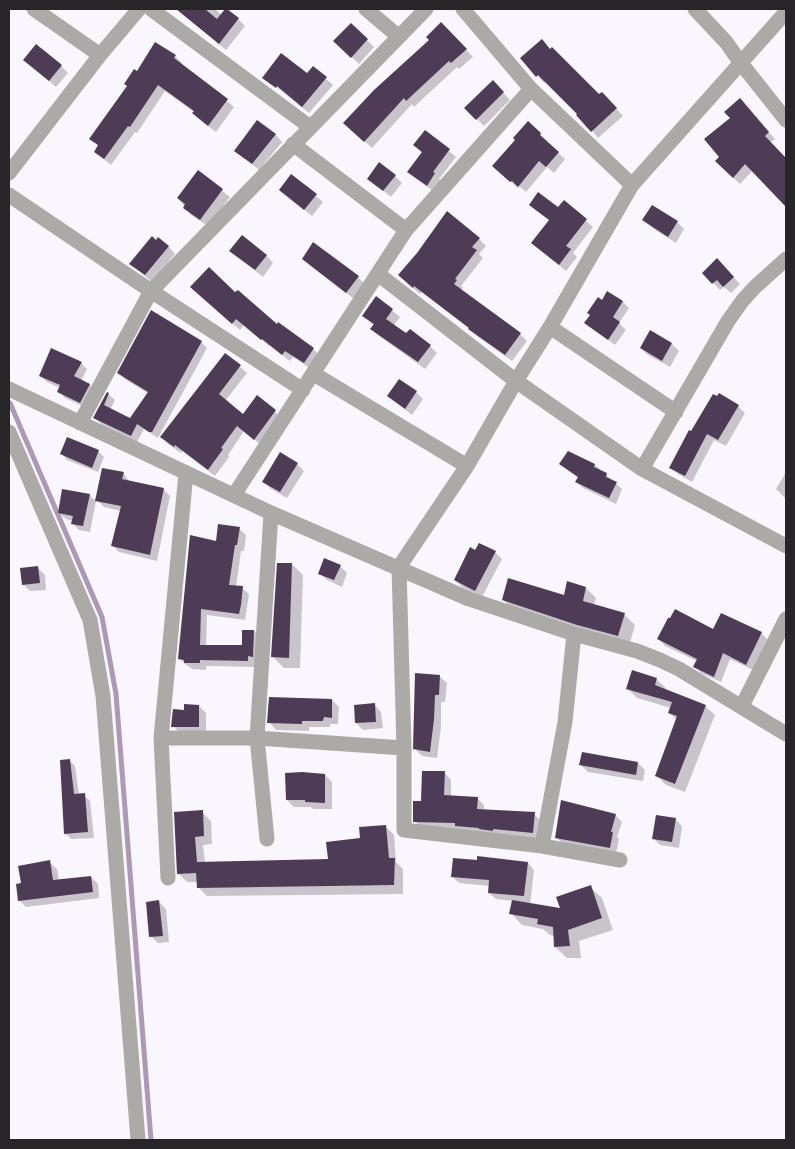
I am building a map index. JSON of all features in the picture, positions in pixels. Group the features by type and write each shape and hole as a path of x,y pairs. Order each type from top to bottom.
{"street":[{"path":"34,9 100,55"},
{"path":"9,173 100,55 139,9"},
{"path":"152,9 310,127"},
{"path":"366,9 398,36"},
{"path":"80,423 151,291 426,9"},
{"path":"462,9 531,89 632,185"},
{"path":"696,9 726,42 786,120"},
{"path":"620,860 542,846 404,830 404,748 399,567 467,466 632,185 786,12"},
{"path":"234,495 406,230 531,89"},
{"path":"293,144 406,230"},
{"path":"9,195 151,291 303,390"},
{"path":"642,468 728,321 743,300 786,259"},
{"path":"378,274 516,381 642,468 786,546"},
{"path":"550,327 676,412"},
{"path":"314,374 467,466"},
{"path":"9,389 271,513 469,599 660,660 679,669 786,734"},
{"path":"9,432 90,620 103,696 138,1140"},
{"path":"168,878 161,738 186,473"},
{"path":"267,839 257,738 271,513"},
{"path":"742,706 786,619"},
{"path":"542,846 564,730 574,634"},
{"path":"161,738 257,738 404,748"}],"building":[{"path":"176,9 205,9 217,19 227,9 239,18 219,44"},
{"path":"441,22 467,49 451,63 449,61 406,101 404,98 364,142 343,123 374,90 429,40 426,37"},
{"path":"351,23 368,39 351,58 333,41"},
{"path":"542,39 550,49 552,47 599,94 602,92 617,108 591,132 577,114 538,75 536,77 520,58"},
{"path":"155,42 176,55 174,58 228,99 208,126 192,113 194,111 158,85 130,127 128,126 104,159 94,152 98,145 89,139 127,86 124,84 134,69 137,71"},
{"path":"36,44 62,65 49,81 23,60"},
{"path":"281,53 307,73 313,66 327,77 302,107 277,86 276,88 262,78"},
{"path":"493,80 504,92 476,120 464,108"},
{"path":"740,98 769,132 765,136 786,158 786,207 745,164 733,178 715,161 719,157 704,139 730,118 724,112"},
{"path":"257,120 276,134 252,164 234,151"},
{"path":"528,121 559,152 546,167 539,161 518,187 492,166 515,140 513,138"},
{"path":"425,130 450,149 433,172 435,173 427,186 407,172 422,152 413,145"},
{"path":"379,162 396,175 383,191 367,179"},
{"path":"198,170 223,189 200,220 183,208 185,204 177,198"},
{"path":"291,174 317,194 304,210 279,190"},
{"path":"538,192 558,207 564,200 587,219 566,246 571,249 559,265 531,243 549,220 529,205"},
{"path":"652,205 678,221 668,237 642,220"},
{"path":"447,211 480,238 472,247 477,250 455,279 457,280 454,284 521,333 505,355 398,275 417,253"},
{"path":"242,235 267,255 255,270 229,251"},
{"path":"152,236 156,240 158,237 169,246 145,275 129,264"},
{"path":"313,242 359,276 346,293 302,259"},
{"path":"717,258 734,277 723,287 717,280 712,284 702,273"},
{"path":"209,267 235,292 238,290 277,324 278,322 314,348 304,363 285,351 282,355 236,319 232,324 190,287"},
{"path":"607,291 623,301 613,317 620,322 608,340 584,323 590,315 587,313 598,297 602,300"},
{"path":"376,296 393,309 386,319 406,333 410,329 431,345 418,362 370,329 374,324 362,316"},
{"path":"151,310 202,341 152,432 137,424 131,436 93,418 107,392 109,393 104,405 130,418 148,392 117,373"},
{"path":"650,330 672,343 662,361 640,348"},
{"path":"51,348 82,362 74,376 90,384 80,403 57,392 60,385 39,376"},
{"path":"225,353 241,365 219,394 243,414 257,395 276,410 254,440 237,426 208,470 175,445 174,447 160,437"},
{"path":"399,379 417,391 405,409 387,396"},
{"path":"719,393 739,405 718,440 707,434 685,476 669,468 689,430 691,431 713,394 717,396"},
{"path":"67,437 99,450 92,468 60,454"},
{"path":"568,451 595,464 594,467 607,473 606,477 617,482 609,498 575,482 578,477 559,464"},
{"path":"280,452 298,463 280,492 262,482"},
{"path":"102,468 124,472 122,479 164,488 150,555 111,546 121,506 95,501"},
{"path":"62,489 90,494 83,526 71,524 73,516 58,513"},
{"path":"218,524 240,527 237,545 235,545 229,585 243,586 241,605 239,614 201,609 200,645 242,645 242,630 254,630 253,657 248,656 248,661 200,660 200,663 184,663 184,660 178,659 190,535 216,541"},
{"path":"479,543 496,551 475,591 454,580 470,547 475,550"},
{"path":"324,558 341,565 334,580 318,574"},
{"path":"277,563 292,563 289,658 271,657"},
{"path":"38,566 40,583 22,585 20,568"},
{"path":"508,578 564,595 567,581 586,587 583,601 625,613 618,636 577,625 502,600"},
{"path":"675,609 713,629 721,613 762,632 746,665 723,653 714,677 693,667 697,659 657,639"},
{"path":"632,670 657,678 655,685 706,705 675,784 655,776 677,716 668,713 672,702 626,689"},
{"path":"415,673 440,675 439,695 435,695 430,752 413,749"},
{"path":"269,697 332,699 332,718 324,717 323,721 302,721 302,724 267,723"},
{"path":"375,703 376,722 355,723 354,705"},
{"path":"184,704 199,705 199,727 171,727 173,709 184,710"},
{"path":"582,752 638,762 636,775 579,765"},
{"path":"70,759 74,794 85,793 88,832 64,834 60,760"},
{"path":"422,771 445,771 444,795 478,797 477,809 535,812 533,833 493,829 493,831 455,826 455,823 413,822 413,801 421,801"},
{"path":"285,773 325,774 325,803 286,800"},
{"path":"561,800 616,814 611,832 613,832 610,848 555,838"},
{"path":"203,810 204,836 195,837 197,862 328,859 326,842 360,838 359,827 386,825 389,858 395,858 394,885 197,888 196,873 177,874 174,812"},
{"path":"656,815 676,818 672,842 652,839"},
{"path":"477,856 528,862 524,896 488,893 489,880 451,877 453,858 477,860"},
{"path":"50,860 53,880 91,876 93,892 18,901 16,884 21,883 18,866"},
{"path":"591,885 602,918 568,930 570,946 554,947 553,927 537,924 538,919 509,914 512,900 560,908 556,897"},
{"path":"159,900 163,936 149,937 146,902"}],"waterway":[{"path":"10,403 102,617 116,694 151,1140"}]}
